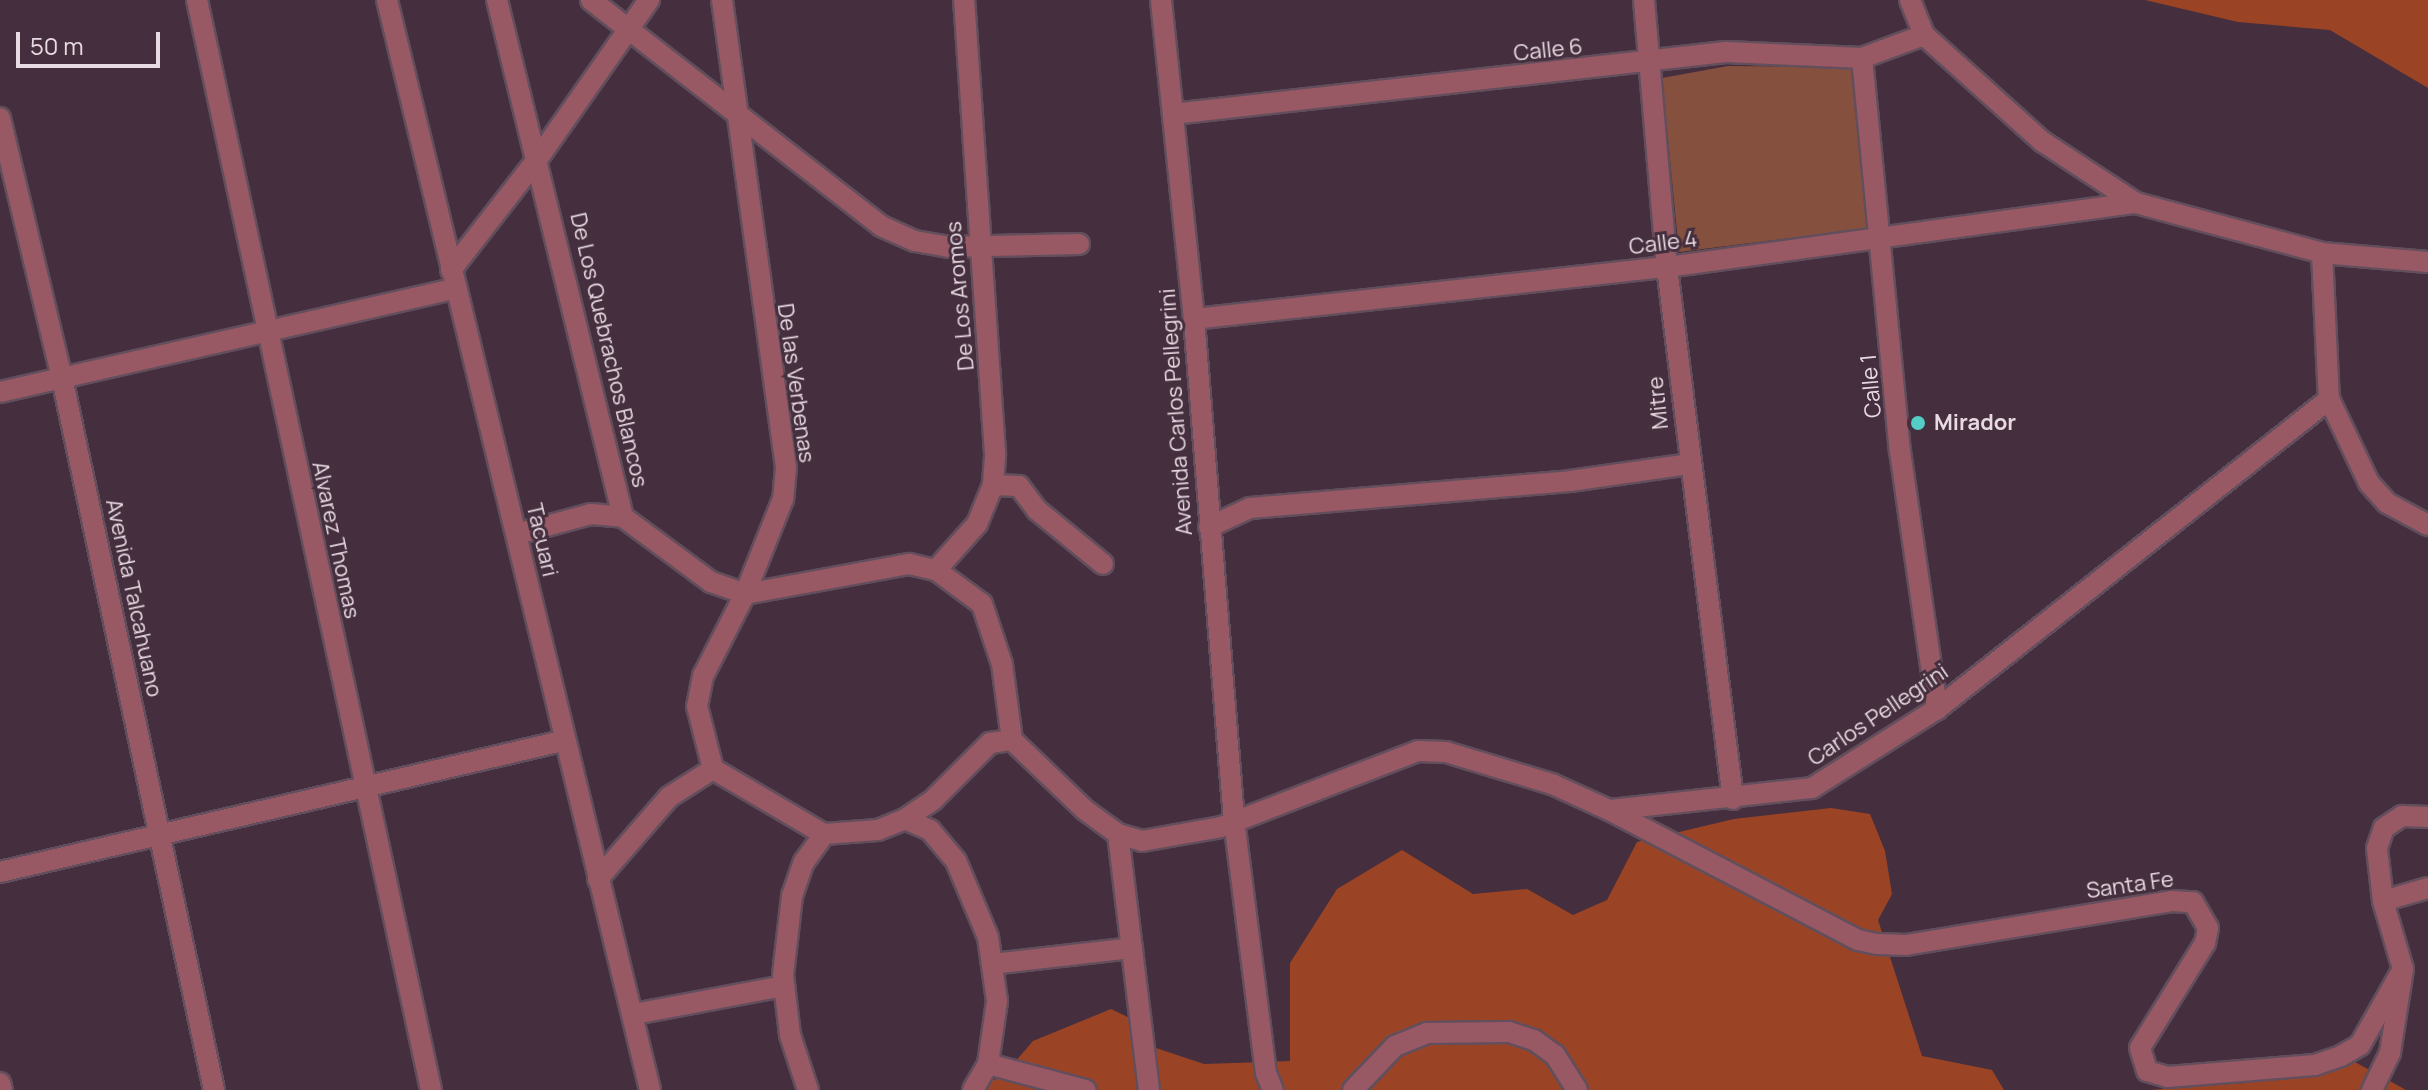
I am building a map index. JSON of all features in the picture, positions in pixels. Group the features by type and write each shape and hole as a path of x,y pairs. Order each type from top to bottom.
{"street":[{"name":"Alvarez Thomas","path":"197,0 431,1090"},
{"name":"Tacuari","path":"387,0 517,534 562,741 634,1014 650,1090"},
{"name":"De Los Quebrachos Blancos","path":"497,0 539,157 623,517 711,582 745,594"},
{"path":"591,0 735,107 881,226 915,241 979,247 1079,244"},
{"path":"0,392 266,332 453,279 649,0"},
{"name":"De las Verbenas","path":"713,769 697,706 703,676 745,594 783,499 786,467 722,0"},
{"name":"De Los Aromos","path":"936,570 977,524 993,485 992,393 979,247 964,0"},
{"name":"Avenida Carlos Pellegrini","path":"1161,0 1194,319 1234,820 1266,1073 1273,1090"},
{"name":"Mitre","path":"1644,0 1667,267 1689,464 1733,799"},
{"path":"1910,0 1924,35 2043,142 2136,203 2322,253 2428,262"},
{"name":"Calle 6","path":"1173,114 1726,52 1862,58 1924,35"},
{"name":"Calle 1","path":"1862,58 1883,239 1900,451 1937,709"},
{"name":"Avenida Talcahuano","path":"0,118 62,378 214,1090"},
{"name":"Calle 4","path":"1194,319 1667,267 2136,203"},
{"path":"2322,253 2329,399 2369,483 2387,503 2428,525"},
{"name":"Carlos Pellegrini","path":"1118,834 1142,841 1172,840 1418,751 1446,752 1609,810 1733,799 1812,788 1937,709 2329,399"},
{"path":"1209,527 1250,508 1570,481 1689,464"},
{"path":"993,485 1019,486 1037,510 1103,564"},
{"path":"517,534 591,514 623,517"},
{"path":"745,594 909,564 936,570 982,604 1002,664 1012,740 1118,834 1149,1090"},
{"path":"598,879 669,797 713,769 824,834 878,830 905,819 933,800 990,743 1012,740"},
{"path":"0,872 562,741"},
{"name":"Santa Fe","path":"1609,810 1858,940 1877,944 1906,945 2171,901 2193,902 2208,928 2205,943 2140,1048 2147,1071 2168,1077 2315,1065 2341,1056 2360,1045 2403,969"},
{"path":"2372,1090 2390,1053 2403,969 2383,901 2377,848 2384,828 2402,816 2428,817"},
{"path":"905,819 930,830 956,861 988,937 997,1001 988,1064 973,1090"},
{"path":"808,1090 790,1035 784,986 792,896 804,862 824,834"},
{"path":"2383,901 2428,888"},
{"path":"992,964 1132,948"},
{"path":"634,1014 784,986"},
{"path":"1353,1090 1395,1046 1427,1033 1509,1032 1534,1040 1555,1055 1577,1090"},
{"path":"988,1064 1086,1090"},
{"path":"0,1083 2,1090"}],"shaded area":[{"path":"2145,0 2428,0 2428,88 2330,30 2238,22"},
{"path":"1728,66 1852,67 1870,228 1679,252 1662,78"},
{"path":"1831,808 1870,814 1885,851 1892,894 1878,920 1922,1056 1992,1070 2004,1090 970,1090 1003,1076 1033,1041 1111,1009 1136,1021 1144,1044 1204,1064 1290,1061 1290,963 1337,889 1402,850 1473,894 1527,889 1573,915 1607,900 1637,842 1734,819"},
{"path":"2355,1062 2406,1090 2149,1090 2244,1083"}],"place":[{"name":"Mirador","path":"1918,423"}]}
